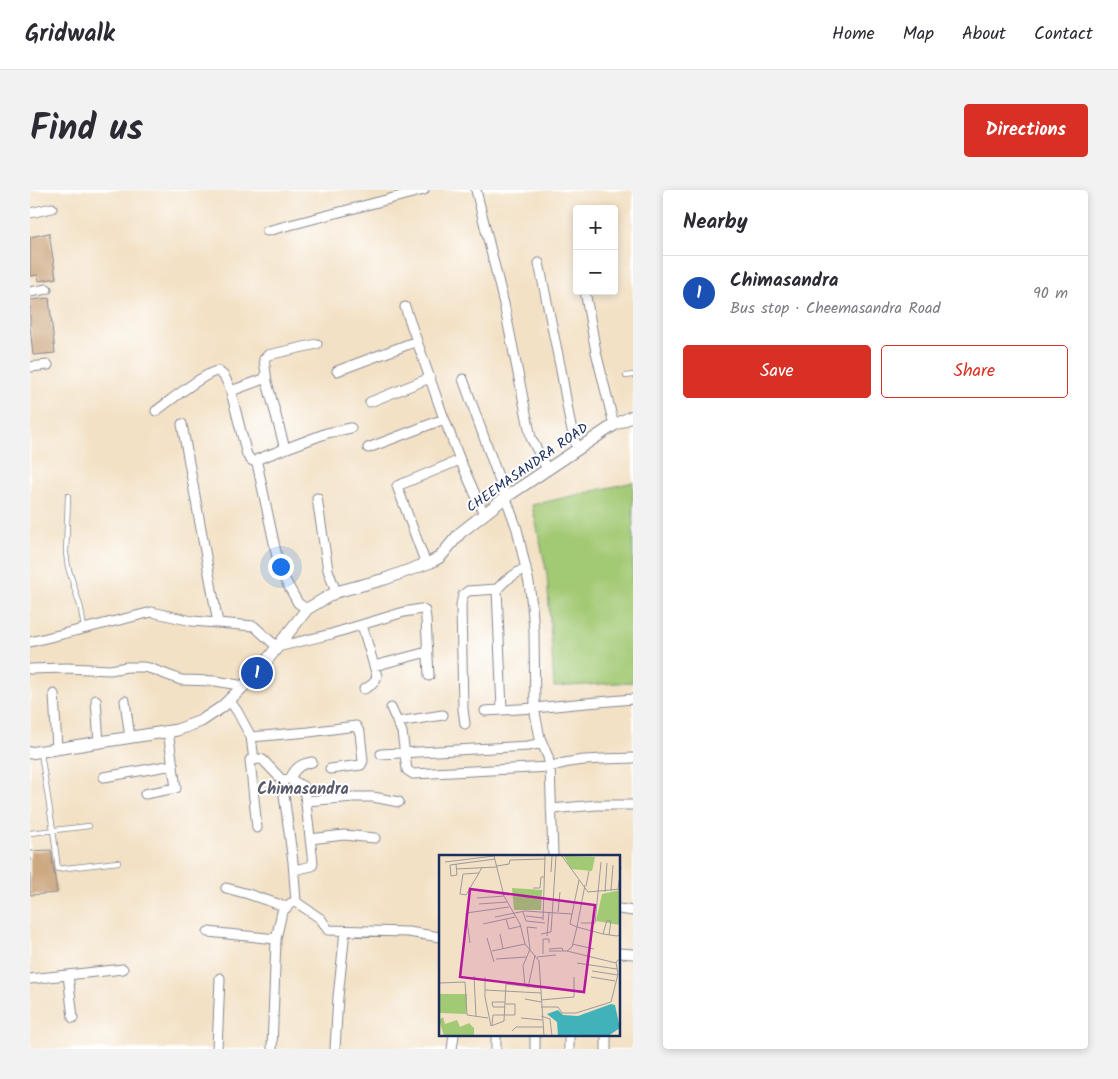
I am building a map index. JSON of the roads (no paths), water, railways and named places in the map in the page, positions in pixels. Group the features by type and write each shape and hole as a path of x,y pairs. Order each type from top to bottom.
{"street":[{"path":"267,231 424,190"},
{"path":"476,190 504,304 531,438 547,469"},
{"path":"30,213 52,208"},
{"path":"539,264 577,449"},
{"path":"30,292 47,289"},
{"path":"586,295 596,352 614,425"},
{"path":"405,307 444,419 484,514"},
{"path":"337,371 417,341"},
{"path":"285,449 264,360 268,355 317,344"},
{"path":"30,367 48,365"},
{"path":"156,411 185,390 218,371 224,376 231,390 248,455 251,460 257,463"},
{"path":"231,390 264,379 266,374"},
{"path":"370,402 430,378"},
{"path":"463,378 506,496 517,529 526,567 534,632 536,722 550,767 553,855"},
{"name":"CHEEMASANDRA ROAD","path":"36,752 177,730 200,721 222,707 257,673 308,609 336,592 385,579 440,557 460,533 506,496 614,425 633,416"},
{"path":"368,448 444,419"},
{"path":"182,424 218,623"},
{"path":"308,609 298,603 280,571 257,463 258,459 262,457 327,433 351,428"},
{"path":"426,564 397,486 460,460"},
{"path":"317,498 328,570 336,592"},
{"path":"464,724 461,605 463,595 468,591 497,588 526,567"},
{"path":"497,588 502,710"},
{"path":"30,642 152,612 159,612 182,619 254,626 277,647 404,612 422,609 426,619 428,676"},
{"path":"362,625 377,676 371,686 364,689"},
{"path":"374,666 427,652"},
{"path":"30,669 110,670 142,667 181,680 216,681 244,686"},
{"path":"54,694 57,749"},
{"path":"485,711 633,699"},
{"path":"96,700 99,743"},
{"path":"229,700 251,737 254,760"},
{"path":"125,701 130,738"},
{"path":"390,708 402,732 407,770 413,774 550,767 562,763 592,759 633,758"},
{"path":"397,722 443,715"},
{"path":"251,737 356,726 360,733 362,765 330,769"},
{"path":"145,794 176,788 168,731"},
{"path":"381,754 528,746 542,743"},
{"path":"257,828 250,760 260,759 286,779 304,787 313,863 312,866 294,870"},
{"path":"296,902 286,779 302,764 312,762"},
{"path":"104,777 173,765"},
{"path":"306,801 373,797 399,802"},
{"path":"551,809 597,805 633,805"},
{"path":"310,839 344,835 375,838"},
{"path":"226,888 287,907"},
{"path":"272,1049 276,939 282,912 292,903 296,902"},
{"path":"296,902 320,919 328,930 408,932 439,937"},
{"path":"620,910 633,911"},
{"path":"335,1049 345,931"},
{"path":"208,932 276,939"},
{"path":"620,953 633,954"},
{"path":"30,979 123,969"},
{"path":"68,975 73,1018"},
{"path":"217,1049 220,978"},
{"path":"452,1049 454,1036"},
{"path":"496,1036 496,1049"},
{"path":"535,1036 535,1049"},
{"path":"569,1036 569,1049"},
{"path":"606,1036 606,1049"}],"lane":[{"path":"626,376 633,375"},
{"path":"68,496 66,552 68,567 81,609 84,628"},
{"path":"36,752 53,830 58,869 118,862"},
{"path":"30,833 89,826"}],"place":[{"name":"Chimasandra","path":"257,673"}],"district":[{"name":"Chimasandra","path":"303,788"}]}
